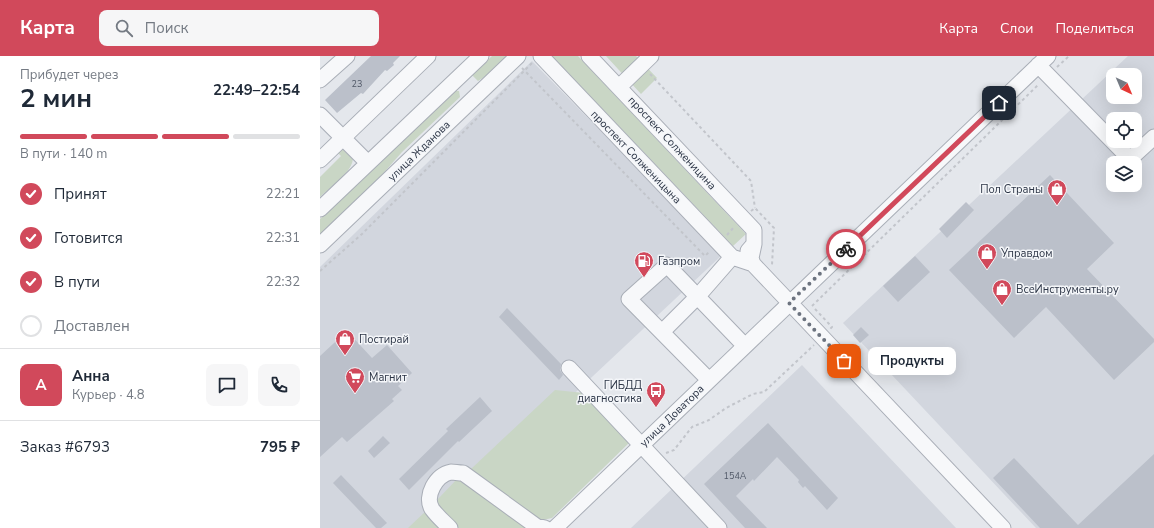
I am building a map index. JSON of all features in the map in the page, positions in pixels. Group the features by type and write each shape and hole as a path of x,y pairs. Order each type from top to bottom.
{"street":[{"path":"320,80 347,56"},
{"path":"320,160 428,56"},
{"path":"320,209 481,56"},
{"name":"улица Жданова","path":"320,245 518,56"},
{"name":"проспект Солженицина","path":"589,56 619,87 754,237"},
{"path":"619,87 651,56"},
{"name":"проспект Солженицына","path":"538,58 732,257 753,264 789,303"},
{"path":"1045,66 1130,159 1154,137"},
{"name":"улица Доватора","path":"555,528 789,303 1045,66"},
{"path":"457,80 465,81 470,84 474,93 474,98"},
{"path":"320,115 368,163"},
{"path":"662,332 698,296 732,257 744,254 754,237"},
{"path":"753,264 751,258 754,237"},
{"path":"709,380 629,299 667,265 745,346"},
{"path":"789,303 995,526"},
{"path":"569,368 640,446 719,528"},
{"path":"450,528 432,509 430,504 430,491 437,480 450,472 463,473 536,526 545,528"}],"path":[{"path":"651,457 674,450 692,427 709,420 726,408 753,394 764,392 822,338 832,327 811,305 1045,66 1070,56"},
{"path":"320,271 362,234 538,58"},
{"path":"649,73 751,181 755,208"}],"shaded area":[{"path":"1128,56 1154,56 1154,528 1036,528 843,323 1106,77 1106,104 1142,104 1142,68 1115,68"},
{"path":"532,61 722,255 431,528 320,528 320,267"},
{"path":"802,365 956,528 631,528"}],"green space":[{"path":"492,56 510,56 497,69 478,81 472,75"},
{"path":"552,56 578,56 746,234 733,246"},
{"path":"606,56 636,56 657,78 641,94"},
{"path":"455,91 459,91 460,97 402,152 373,185 320,236 320,219"},
{"path":"341,145 353,155 353,161 350,167 336,183 320,197 320,177 341,156 335,150"},
{"path":"555,390 584,393 630,442 552,518 537,520 471,469"},
{"path":"458,478 527,528 456,528 439,510 437,500"},
{"path":"427,510 444,528 408,528"}],"building":[{"path":"371,56 400,56 393,63 394,65 387,71 385,70 363,94 361,93 337,113 325,100"},
{"path":"1050,175 1114,243 1087,269 1154,339 1154,342 1114,380 1046,307 1014,338 949,270"},
{"path":"966,202 974,210 947,238 939,229"},
{"path":"915,256 930,272 898,302 883,286"},
{"path":"507,308 561,364 560,370 563,375 559,380 499,317"},
{"path":"861,327 869,335 860,343 853,335"},
{"name":"Магнит","path":"347,331 372,358 387,345 412,373 398,386 402,390 392,399 394,401 347,442 342,437 320,457 320,356"},
{"path":"480,397 492,411 459,442 458,441 409,490 399,479 448,431 446,429"},
{"path":"768,423 838,498 827,510 805,486 803,488 798,482 799,480 777,457 754,481 753,479 736,496 767,528 745,528 704,484"},
{"path":"383,436 390,443 374,458 368,451"},
{"path":"1154,454 1154,528 1040,528 993,478 1014,458 1078,525"},
{"path":"341,475 387,523 381,528 376,528 333,483"}],"way so far":[{"path":"844,361 789,303 846,249"}],"place":[{"name":"Пол Страны","path":"1057,206"},
{"name":"Управдом","path":"987,270"},
{"name":"Газпром","path":"644,278"},
{"name":"ВсеИнструменты.ру","path":"1002,306"},
{"name":"Постирай","path":"345,356"},
{"name":"Продукты","path":"844,361"},
{"name":"Магнит","path":"355,394"},
{"name":"ГИБДД диагностика","path":"656,408"}],"route":[{"path":"846,249 999,103"}]}
